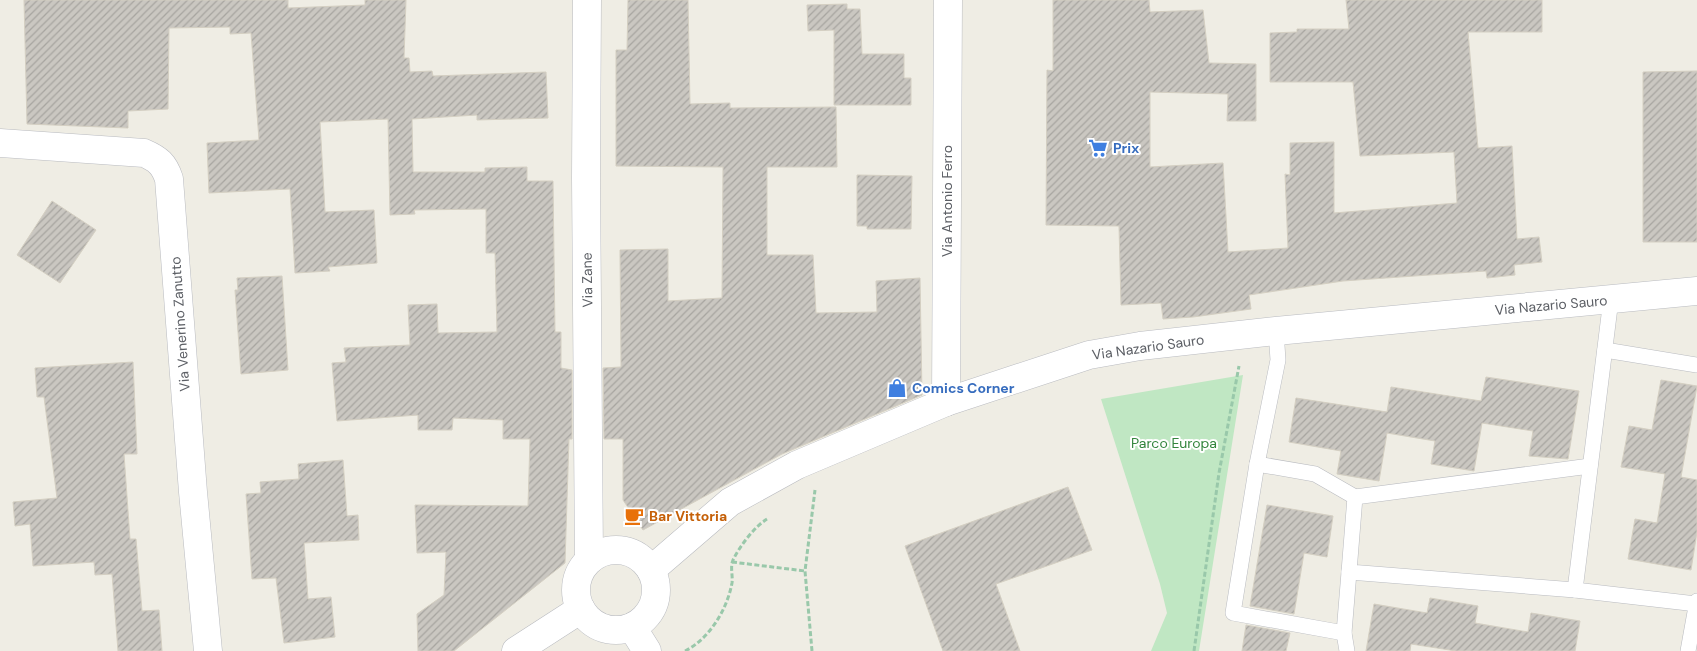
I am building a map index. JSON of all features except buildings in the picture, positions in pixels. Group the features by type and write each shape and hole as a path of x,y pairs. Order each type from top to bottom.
{"street":[{"name":"Via Zane","path":"587,0 586,178 589,560"},
{"name":"Via Antonio Ferro","path":"946,402 948,0"},
{"name":"Via Venerino Zanutto","path":"0,143 144,153 157,159 165,166 169,179 193,492 208,651"},
{"name":"Via Nazario Sauro","path":"651,570 730,502 797,466 946,402 1089,355 1140,346 1276,331 1697,291"},
{"path":"621,549 638,556 651,570 656,582 655,600 647,616 632,627 614,630 601,627 591,621 581,609 576,591 577,582 589,560 602,552 621,549"},
{"path":"516,651 581,609"},
{"path":"632,627 647,651"}],"lane":[{"path":"1575,590 1612,299"},
{"path":"1276,331 1278,360 1257,464 1233,613 1344,633"},
{"path":"1605,350 1697,365"},
{"path":"1257,464 1315,474 1355,497 1590,466"},
{"path":"1347,651 1344,633 1355,497"},
{"path":"1349,572 1575,590 1697,603 1688,651"}],"path":[{"path":"1229,367 1278,360"},
{"path":"1194,651 1218,473 1239,366"},
{"path":"807,492 815,486 805,571 812,651"},
{"path":"685,651 714,627 726,603 732,583 732,562 758,525 774,514"},
{"path":"732,562 805,571"}],"green space":[{"name":"Parco Europa","path":"1243,375 1199,651 1151,651 1167,613 1160,584 1101,399"}],"place":[{"name":"Prix","path":"1098,148"},
{"name":"Comics Corner","path":"897,388"},
{"name":"Bar Vittoria","path":"634,516"}]}
